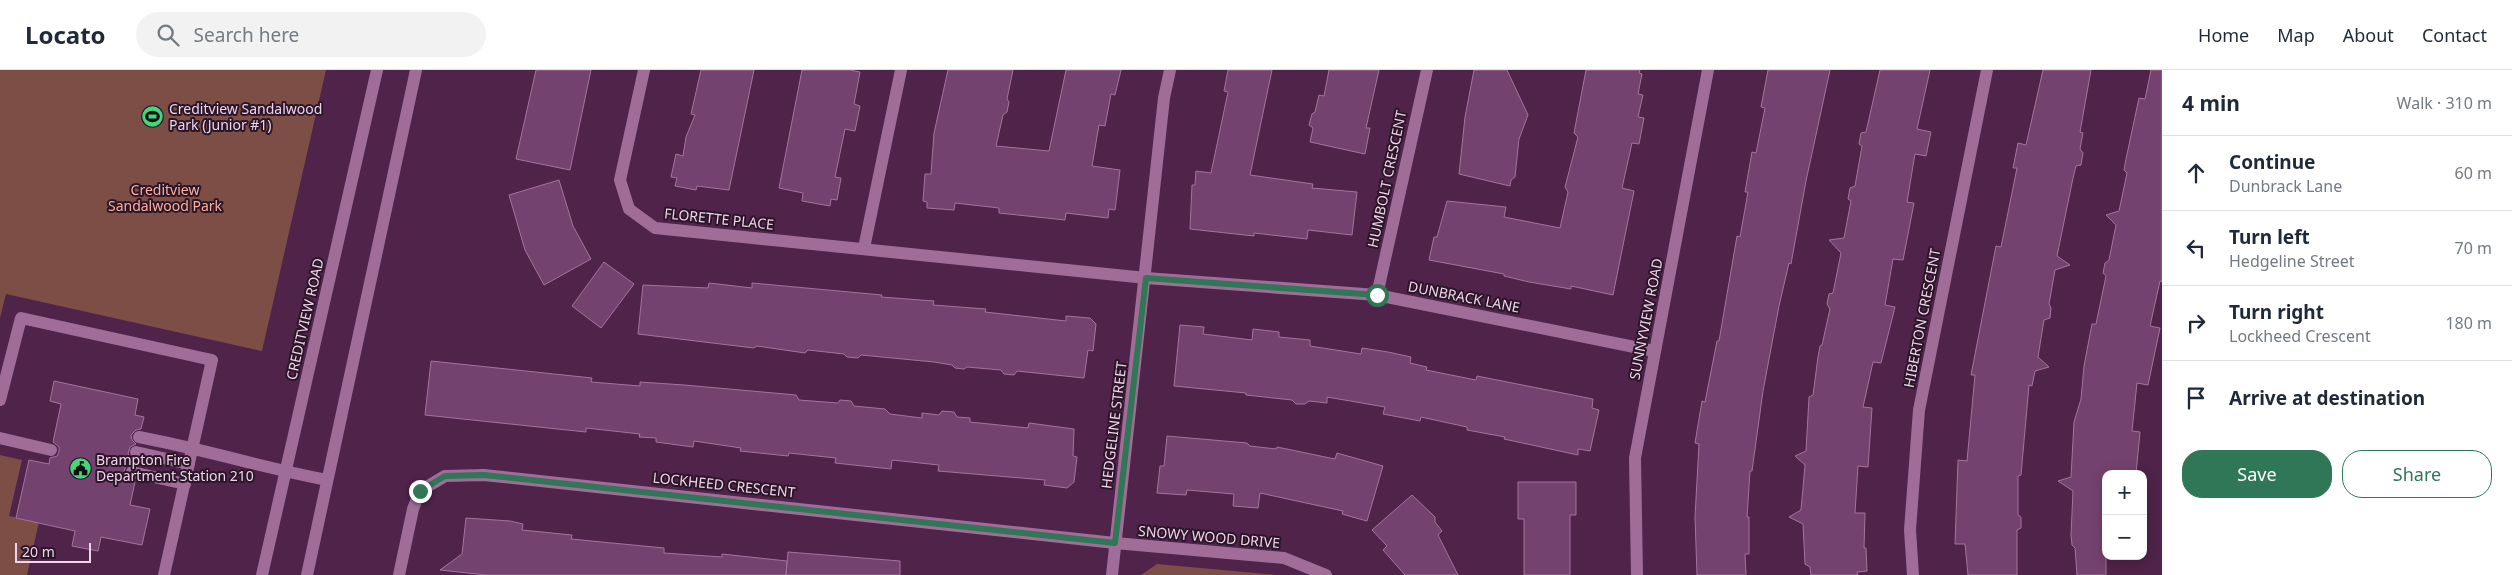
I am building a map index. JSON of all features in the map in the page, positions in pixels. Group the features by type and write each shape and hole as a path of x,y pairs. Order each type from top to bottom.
{"street":[{"name":"CREDITVIEW ROAD","path":"262,575 377,70"},
{"path":"307,575 416,70"},
{"name":"FLORETTE PLACE","path":"644,70 620,180 629,209 655,228 1146,278"},
{"path":"864,248 901,70"},
{"path":"1146,278 1164,98 1170,70"},
{"name":"HUMBOLT CRESCENT","path":"1377,295 1427,70"},
{"name":"SUNNYVIEW ROAD","path":"1637,575 1635,458 1708,70"},
{"name":"HIBERTON CRESCENT","path":"1913,575 1910,530 1919,410 1987,70"},
{"name":"DUNBRACK LANE","path":"1146,278 1377,295 1654,351"},
{"name":"HEDGELINE STREET","path":"1112,575 1146,278"},
{"path":"0,400 21,318 212,360 164,575"},
{"path":"139,437 193,447 285,472 328,480"},
{"path":"0,438 51,450"},
{"path":"136,452 189,464"},
{"path":"132,472 184,484"},
{"name":"LOCKHEED CRESCENT","path":"399,575 413,509 420,491 445,476 484,475 1115,543"},
{"name":"SNOWY WOOD DRIVE","path":"1115,543 1284,558 1326,575"}],"green space":[{"name":"Creditview Sandalwood Park","path":"0,70 326,70 262,351 6,294 0,318"},
{"path":"0,455 22,460 9,516 39,522 27,575 0,575"},
{"path":"1157,564 1278,575 1141,575"}],"building":[{"path":"536,70 591,70 570,170 516,159"},
{"path":"701,70 754,70 729,190 697,186 696,190 675,186 677,178 671,177 676,154 683,156 686,137 695,115 691,114"},
{"path":"802,70 850,70 860,72 854,104 860,106 855,131 845,129 835,177 841,178 837,200 831,199 830,206 802,201 803,193 779,188"},
{"path":"948,70 1013,70 1007,99 1009,102 1007,112 1003,115 996,146 1049,151 1066,70 1121,70 1115,95 1111,94 1105,126 1099,125 1092,166 1120,170 1115,210 1109,209 1108,218 1066,213 1065,220 999,213 999,208 955,203 954,210 927,208 927,202 923,201 925,174 931,174 934,133"},
{"path":"1228,70 1272,70 1250,175 1313,184 1312,188 1357,192 1352,235 1308,230 1307,239 1254,233 1254,236 1190,229 1192,185 1195,185 1196,171 1211,173 1228,92 1224,91"},
{"path":"1329,70 1379,70 1366,128 1370,128 1365,154 1310,142 1313,128 1309,125 1312,114 1315,112 1319,95 1324,96"},
{"path":"1474,70 1507,70 1528,115 1519,139 1515,177 1511,180 1510,186 1459,174 1465,117"},
{"path":"1586,70 1640,70 1639,73 1642,74 1638,94 1643,95 1638,117 1644,118 1639,144 1632,143 1622,188 1634,191 1613,295 1571,286 1571,289 1529,282 1504,276 1504,274 1429,260 1434,237 1437,237 1447,201 1506,207 1504,217 1560,228 1568,192 1565,187 1578,137 1574,133"},
{"path":"1768,70 1830,70 1806,181 1791,264 1789,263 1779,306 1763,391 1752,471 1750,471 1747,517 1749,517 1749,554 1745,554 1746,575 1697,575 1695,517 1699,444 1695,443 1702,401 1705,402 1717,341 1719,341 1737,236 1740,237 1748,192 1745,192 1752,152 1756,153 1765,108 1761,107"},
{"path":"1880,70 1930,70 1917,129 1931,132 1926,156 1915,154 1907,202 1914,203 1903,260 1893,259 1885,305 1895,307 1881,363 1873,362 1863,407 1872,408 1868,467 1858,466 1855,513 1865,513 1864,548 1866,548 1867,571 1857,572 1858,575 1811,575 1810,567 1805,564 1803,524 1789,517 1801,510 1805,465 1795,456 1806,451 1809,397 1813,395 1820,346 1822,345 1830,309 1827,304 1829,294 1833,293 1841,253 1829,240 1844,238 1851,201 1848,199 1850,188 1855,186 1862,146 1859,144 1861,133 1866,132"},
{"path":"2043,70 2091,70 2080,132 2083,133 2080,149 2083,153 2081,165 2076,166 2057,256 2070,265 2055,270 2049,304 2051,308 2050,318 2044,320 2038,357 2049,367 2035,371 2032,386 2029,385 2021,475 2018,476 2018,515 2021,517 2021,528 2017,530 2017,575 1968,575 1965,544 1955,544 1958,460 1967,461 1975,375 1971,375 1996,246 2001,247 2017,168 2013,168 2018,143 2026,145"},
{"path":"2151,70 2162,70 2162,282 2160,281 2150,326 2160,328 2148,385 2137,383 2132,431 2140,432 2136,470 2102,470 2102,560 2106,560 2106,575 2077,575 2075,548 2072,545 2071,535 2073,491 2058,481 2071,477 2074,422 2081,399 2084,366 2092,324 2096,324 2106,276 2103,273 2105,263 2109,260 2116,225 2106,215 2119,211 2127,173 2124,170 2139,98 2145,99"},
{"path":"559,180 573,226 591,259 544,285 525,250 509,195"},
{"path":"604,262 634,284 601,328 572,306"},
{"path":"709,283 752,288 752,283 882,295 881,297 934,301 933,305 986,309 985,312 1066,321 1066,316 1090,318 1096,324 1093,351 1088,350 1084,378 1017,371 1014,375 1004,374 1001,370 967,367 964,369 955,368 952,365 934,362 861,355 858,358 847,357 844,354 808,350 805,353 757,346 754,348 638,334 643,285 708,288"},
{"path":"1180,325 1204,327 1203,334 1252,340 1253,329 1279,332 1279,337 1310,340 1310,346 1361,354 1362,348 1388,352 1411,357 1410,363 1427,367 1426,370 1476,380 1477,376 1593,399 1592,408 1599,410 1590,451 1578,449 1578,455 1504,439 1505,437 1467,430 1467,427 1421,417 1420,421 1383,414 1385,407 1327,397 1327,403 1309,401 1305,404 1296,404 1292,400 1246,395 1246,393 1174,386"},
{"path":"431,361 592,378 591,382 640,386 640,382 684,385 796,395 799,400 838,403 840,400 851,401 854,406 885,409 890,414 922,418 922,413 939,415 942,411 954,412 957,417 970,418 970,422 1028,428 1029,423 1074,429 1073,456 1077,457 1074,482 1067,488 1044,485 1045,480 938,471 939,465 892,460 891,469 835,463 836,458 789,453 788,456 740,451 741,448 694,441 693,447 656,442 656,438 639,437 640,434 586,428 586,432 425,415"},
{"name":"Brampton Fire Department Station 210","path":"54,381 138,399 135,415 144,417 141,429 136,430 131,435 132,440 136,444 130,447 128,454 134,460 133,464 126,466 124,471 126,478 135,482 130,505 150,509 142,545 101,537 98,551 72,546 75,531 16,518 29,460 49,464 50,458 57,456 59,452 59,447 53,442 61,404 50,401"},
{"path":"1167,436 1247,443 1250,446 1276,449 1277,447 1335,459 1337,453 1383,466 1367,521 1342,514 1343,511 1260,493 1258,508 1233,506 1234,494 1187,490 1186,495 1157,493 1160,466 1164,466"},
{"path":"1518,482 1576,482 1576,515 1570,515 1570,575 1524,575 1524,519 1518,519"},
{"path":"1412,495 1435,517 1435,522 1442,531 1438,535 1458,575 1405,575 1383,550 1387,546 1372,530"},
{"path":"466,518 510,521 523,524 522,530 572,535 571,539 664,548 664,553 722,557 722,554 787,561 786,575 486,575 440,570 462,554"},
{"path":"788,552 900,561 900,575 786,575"}],"place":[{"name":"Creditview Sandalwood Park (Junior #1)","path":"153,117"},
{"name":"Brampton Fire Department Station 210","path":"80,468"}],"route":[{"path":"420,491 445,476 484,475 1115,543 1146,278 1377,295"}]}
